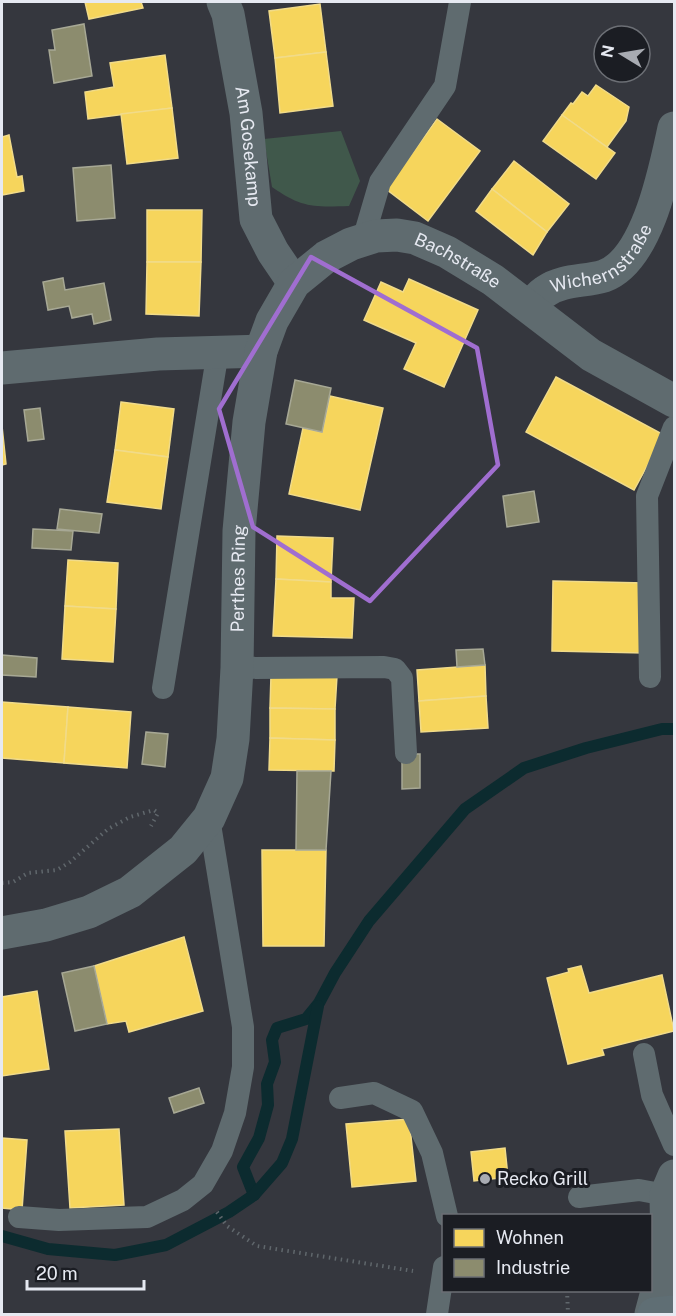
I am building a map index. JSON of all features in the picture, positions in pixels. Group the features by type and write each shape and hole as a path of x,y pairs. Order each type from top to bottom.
{"main road":[{"path":"652,1314 675,1312"}],"street":[{"name":"Am Gosekamp","path":"223,2 228,14 246,113 256,219 273,252 294,283"},
{"name":"Wichernstraße","path":"530,307 546,291 565,283 606,275 623,265 642,237 660,190 675,128"},
{"name":"Bachstraße","path":"261,351 272,321 294,283 326,257 363,240 376,236 397,235 415,238 447,252 493,280 591,355 675,401"},
{"path":"2,368 218,351 261,351"},
{"name":"Perthes Ring","path":"2,933 46,925 89,912 130,892 183,850 209,818 227,778 237,668 239,531 249,422 261,351"},
{"path":"652,1314 667,1254 670,1186"}],"lane":[{"path":"363,240 380,182 445,86 460,2"},
{"path":"163,688 218,351"},
{"path":"650,677 647,496 675,428"},
{"path":"237,668 384,667 395,669 402,678 406,753"},
{"path":"19,1217 59,1220 147,1216 183,1200 203,1184 222,1151 234,1113 243,1067 243,1027 209,818"},
{"path":"644,1054 652,1095 675,1145"},
{"path":"340,1098 374,1093 411,1111 432,1153 447,1214"},
{"path":"579,1197 670,1186"},
{"path":"437,1314 442,1282"}],"path":[{"path":"2,883 13,882 28,873 57,870 70,862 108,829 130,817 154,810 158,813 149,831"},
{"path":"216,1209 227,1226 257,1246 442,1276"},
{"path":"567,1292 568,1314"}],"highlighted area":[{"path":"311,257 477,348 498,465 370,601 253,527 219,409"}],"green space":[{"path":"341,131 360,181 349,206 308,205 272,187 264,139"}],"building: Wohnen":[{"path":"85,2 141,2 143,8 89,19"},
{"path":"320,4 326,52 275,58 269,11"},
{"path":"326,52 333,106 280,113 275,58"},
{"path":"165,55 172,108 88,119 85,92 114,87 110,63"},
{"path":"596,85 629,107 626,121 607,147 562,115 582,92 588,96"},
{"path":"172,108 178,158 127,164 121,114"},
{"path":"562,115 615,153 596,179 543,141"},
{"path":"437,119 480,151 428,221 386,189"},
{"path":"9,135 17,177 22,176 24,191 2,195 2,137"},
{"path":"514,161 569,204 547,232 492,189"},
{"path":"492,189 547,232 533,255 476,211"},
{"path":"147,210 202,210 201,262 147,262"},
{"path":"147,262 201,262 199,316 146,314"},
{"path":"409,279 478,310 444,387 404,369 416,343 364,320 381,282 403,292"},
{"path":"556,377 664,435 634,490 526,432"},
{"path":"330,396 383,408 360,510 289,494 303,428 322,432"},
{"path":"121,402 174,409 168,457 115,450"},
{"path":"2,426 6,464 2,465"},
{"path":"115,450 168,457 161,509 107,502"},
{"path":"277,536 333,538 331,582 276,579"},
{"path":"68,560 118,563 116,609 65,606"},
{"path":"276,579 331,582 331,598 354,598 352,638 273,636"},
{"path":"553,581 645,583 644,653 552,651"},
{"path":"65,606 116,609 113,662 62,659"},
{"path":"485,665 486,696 419,701 417,670"},
{"path":"271,675 337,676 335,709 270,708"},
{"path":"486,696 488,728 421,732 419,701"},
{"path":"2,702 68,707 64,763 2,758"},
{"path":"68,707 131,712 127,768 64,763"},
{"path":"270,708 335,709 335,740 270,738"},
{"path":"270,738 335,740 334,771 269,770"},
{"path":"262,850 326,850 324,946 263,946"},
{"path":"184,937 203,1011 129,1032 126,1021 107,1024 94,966"},
{"path":"581,966 589,993 662,975 674,1031 602,1049 604,1055 568,1064 547,978"},
{"path":"37,991 49,1069 2,1076 2,997"},
{"path":"409,1119 416,1181 352,1187 346,1124"},
{"path":"119,1129 124,1205 70,1208 65,1131"},
{"path":"2,1138 27,1140 22,1210 2,1208"},
{"path":"505,1148 508,1177 474,1181 471,1152"}],"building: Industrie":[{"path":"84,24 92,76 54,83 49,50 55,50 52,30"},
{"path":"111,165 115,218 77,221 73,168"},
{"path":"63,278 65,290 104,283 111,320 94,324 92,314 72,318 69,306 48,310 43,282"},
{"path":"295,380 331,388 322,432 286,424"},
{"path":"40,408 44,439 28,441 24,410"},
{"path":"534,491 539,522 507,527 503,496"},
{"path":"60,509 102,514 99,533 57,529"},
{"path":"33,529 73,531 71,550 32,548"},
{"path":"483,649 485,665 457,667 456,650"},
{"path":"2,655 37,658 36,677 2,675"},
{"path":"146,732 168,734 165,767 142,764"},
{"path":"402,754 420,754 420,788 402,789"},
{"path":"297,771 331,771 326,850 296,850"},
{"path":"94,966 107,1024 75,1031 62,973"},
{"path":"199,1088 204,1103 174,1113 169,1098"}],"waterway":[{"path":"254,1195 243,1167 259,1138 268,1105 267,1084 275,1062 272,1040 277,1028 306,1019 319,1003 335,973 369,921 465,809 524,768 586,748 662,729 674,729"},
{"path":"2,1236 48,1249 115,1255 166,1245 229,1212 254,1195 282,1163 292,1139 318,1006"}],"place":[{"name":"Recko Grill","path":"485,1179"}]}
